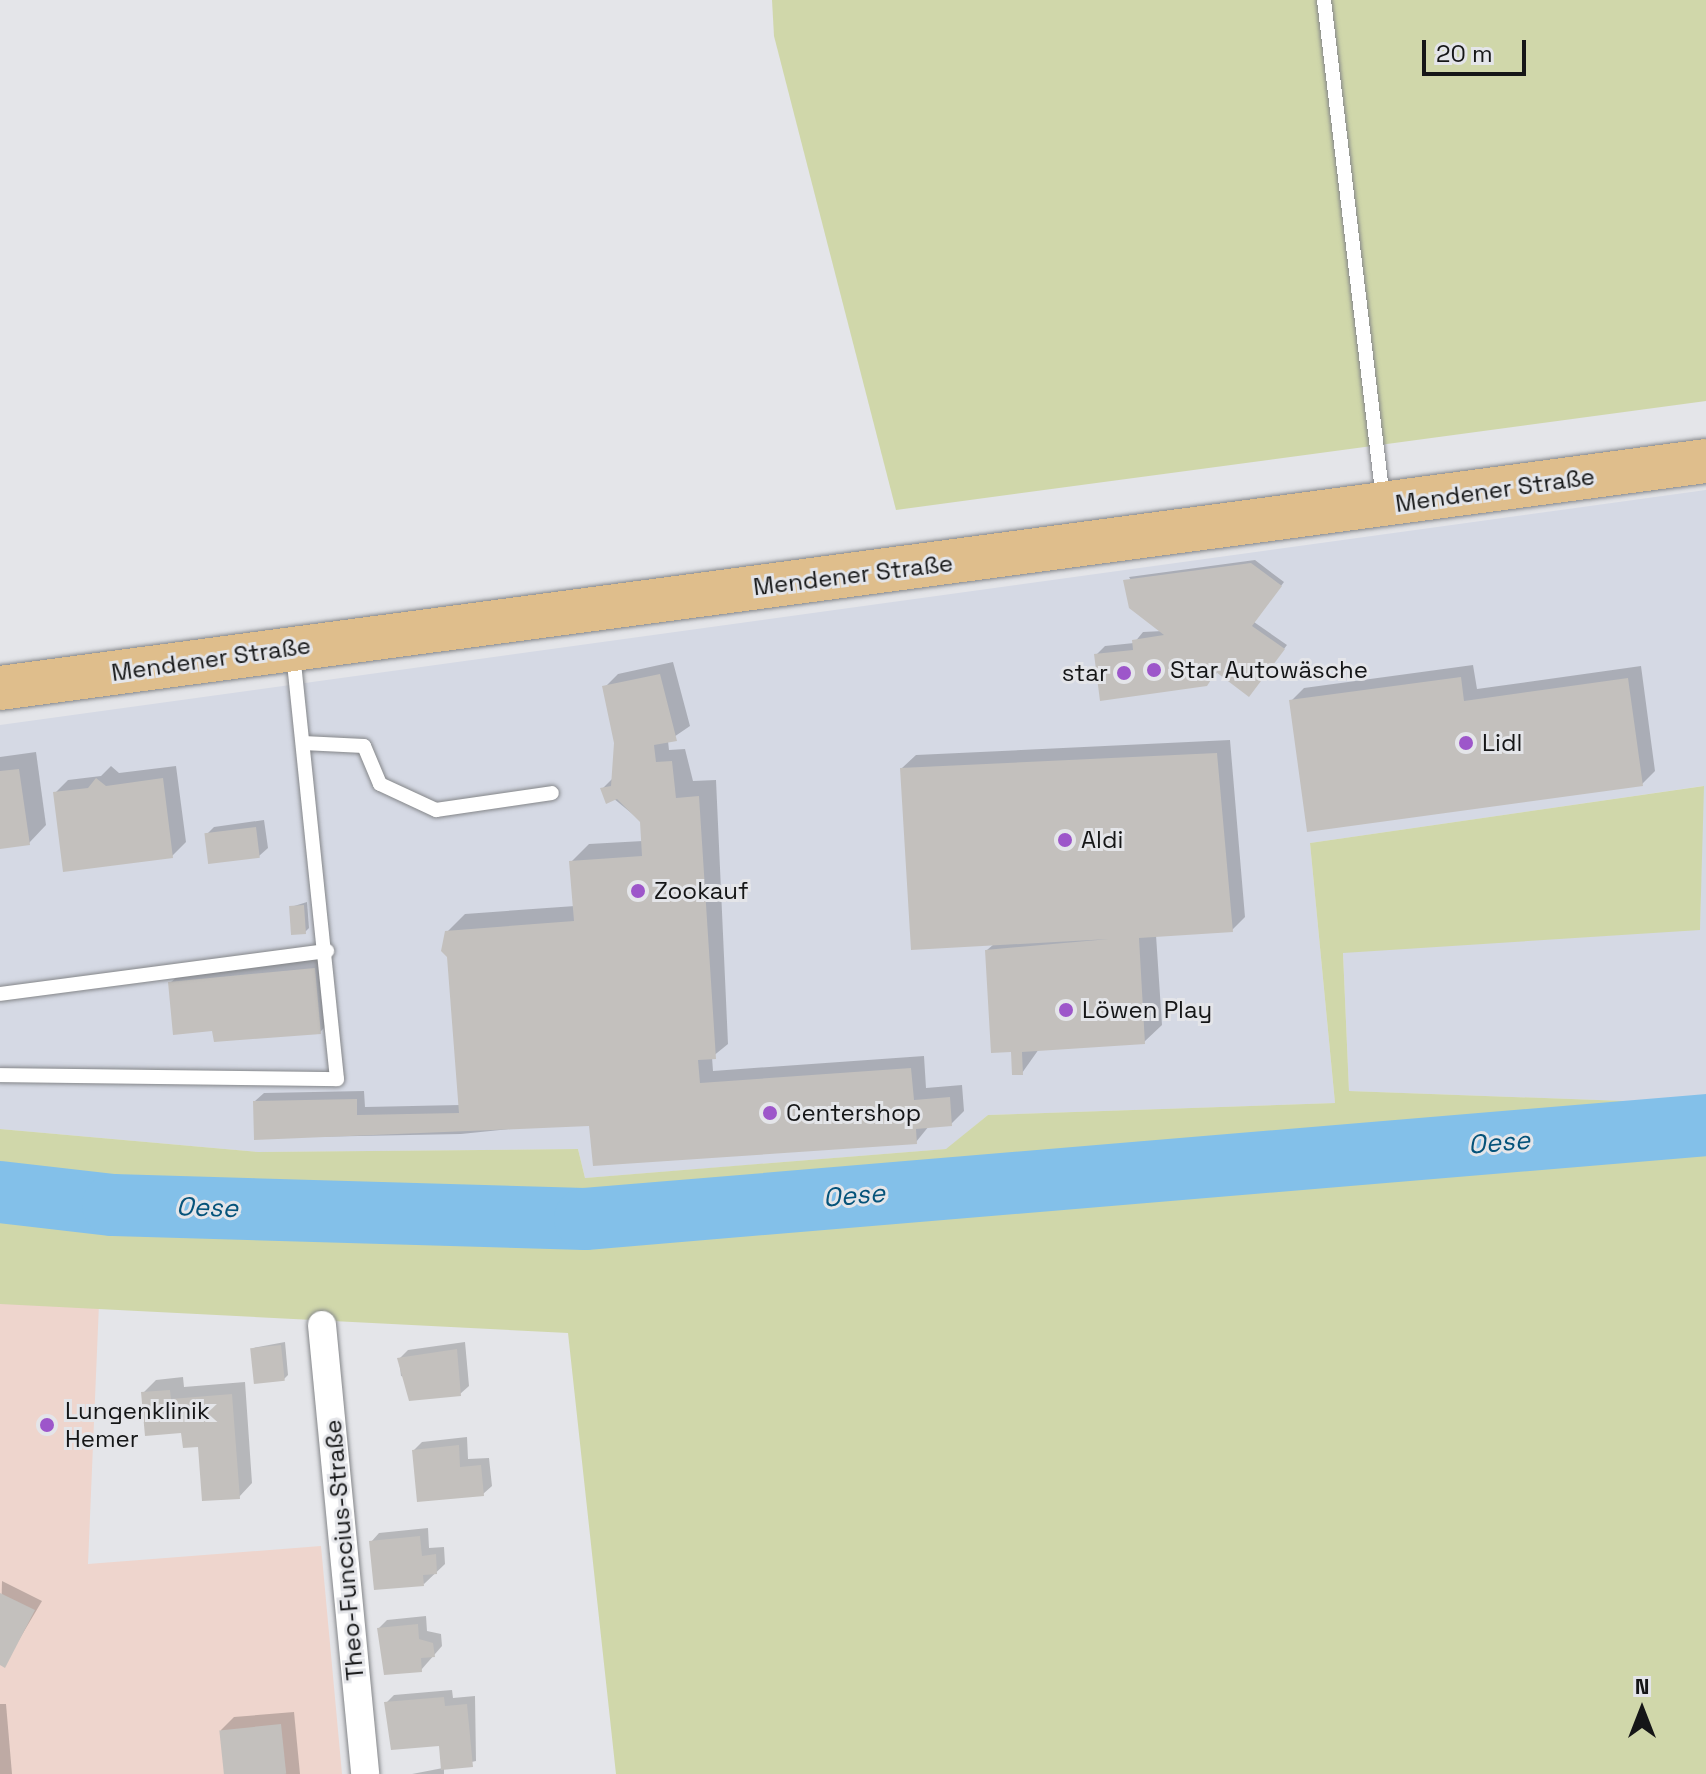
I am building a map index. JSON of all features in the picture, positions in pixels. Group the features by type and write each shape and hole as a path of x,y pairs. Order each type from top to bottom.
{"main road":[{"name":"Mendener Straße","path":"0,688 1706,461"}],"street":[{"name":"Theo-Funccius-Straße","path":"322,1325 365,1774"}],"lane":[{"path":"1324,0 1383,505"},
{"path":"0,1075 337,1079 327,951 293,648"},
{"path":"303,743 364,746 380,784 436,810 552,793"},
{"path":"0,994 327,951"}],"shaded area":[{"path":"1706,490 1706,1104 1349,1091 1343,952 1700,929 1703,786 1310,843 1335,1103 988,1115 947,1149 585,1178 578,1149 258,1152 0,1129 0,725"},
{"name":"Lungenklinik Hemer","path":"0,1304 99,1304 88,1564 321,1546 342,1774 0,1774"}],"green space":[{"path":"772,0 1706,0 1706,401 896,510 774,36"},
{"path":"1704,786 1700,930 1343,953 1349,1091 1706,1104 1706,1774 616,1774 568,1333 0,1304 0,1129 258,1152 578,1149 585,1178 946,1149 988,1115 1335,1103 1310,843"}],"building":[{"path":"1251,563 1282,586 1252,626 1285,649 1249,697 1216,672 1207,686 1100,701 1094,654 1133,650 1132,640 1164,635 1129,608 1123,580"},
{"path":"660,674 677,741 654,745 656,762 672,761 676,798 699,796 716,1059 698,1060 700,1083 911,1068 914,1100 950,1097 952,1126 916,1129 917,1144 593,1166 589,1126 254,1140 253,1101 357,1099 357,1115 459,1113 447,957 441,951 445,931 574,921 569,861 642,856 640,822 617,799 606,804 600,788 611,786 614,743 602,686"},
{"name":"Lidl","path":"1461,677 1464,701 1628,678 1643,786 1307,832 1289,700"},
{"name":"Aldi","path":"1217,753 1233,932 1139,938 1145,1044 1022,1052 1023,1075 1012,1075 1011,1052 991,1053 985,950 1109,939 911,950 900,768"},
{"path":"19,769 30,845 0,849 0,771"},
{"path":"96,778 106,786 163,778 173,858 63,872 53,792 88,788"},
{"path":"256,827 260,858 208,864 204,833"},
{"path":"304,905 306,934 291,935 289,906"},
{"path":"315,968 321,1034 214,1042 212,1031 173,1035 168,982"},
{"path":"281,1345 285,1381 254,1384 250,1348"},
{"path":"457,1349 461,1396 409,1401 397,1358"},
{"path":"170,1390 171,1399 232,1394 240,1499 202,1501 198,1447 183,1448 181,1433 145,1436 141,1392"},
{"path":"459,1445 460,1467 481,1465 484,1496 417,1502 412,1450"},
{"path":"420,1536 422,1556 436,1554 437,1574 423,1575 424,1586 374,1590 369,1541"},
{"path":"0,1593 35,1610 5,1668 0,1665"},
{"path":"418,1624 419,1639 433,1643 435,1657 421,1658 422,1672 384,1675 377,1628"},
{"path":"444,1697 445,1706 467,1704 473,1767 441,1770 439,1746 391,1750 384,1702"},
{"path":"281,1724 286,1774 224,1774 219,1730"}],"waterway":[{"name":"Oese","path":"0,1192 113,1205 585,1219 1706,1125"}],"place":[{"name":"Star Autowäsche","path":"1154,670"},
{"name":"star","path":"1124,673"},
{"name":"Lidl","path":"1466,743"},
{"name":"Aldi","path":"1065,840"},
{"name":"Zookauf","path":"638,891"},
{"name":"Löwen Play","path":"1066,1010"},
{"name":"Centershop","path":"770,1113"},
{"name":"Lungenklinik Hemer","path":"47,1425"}]}
